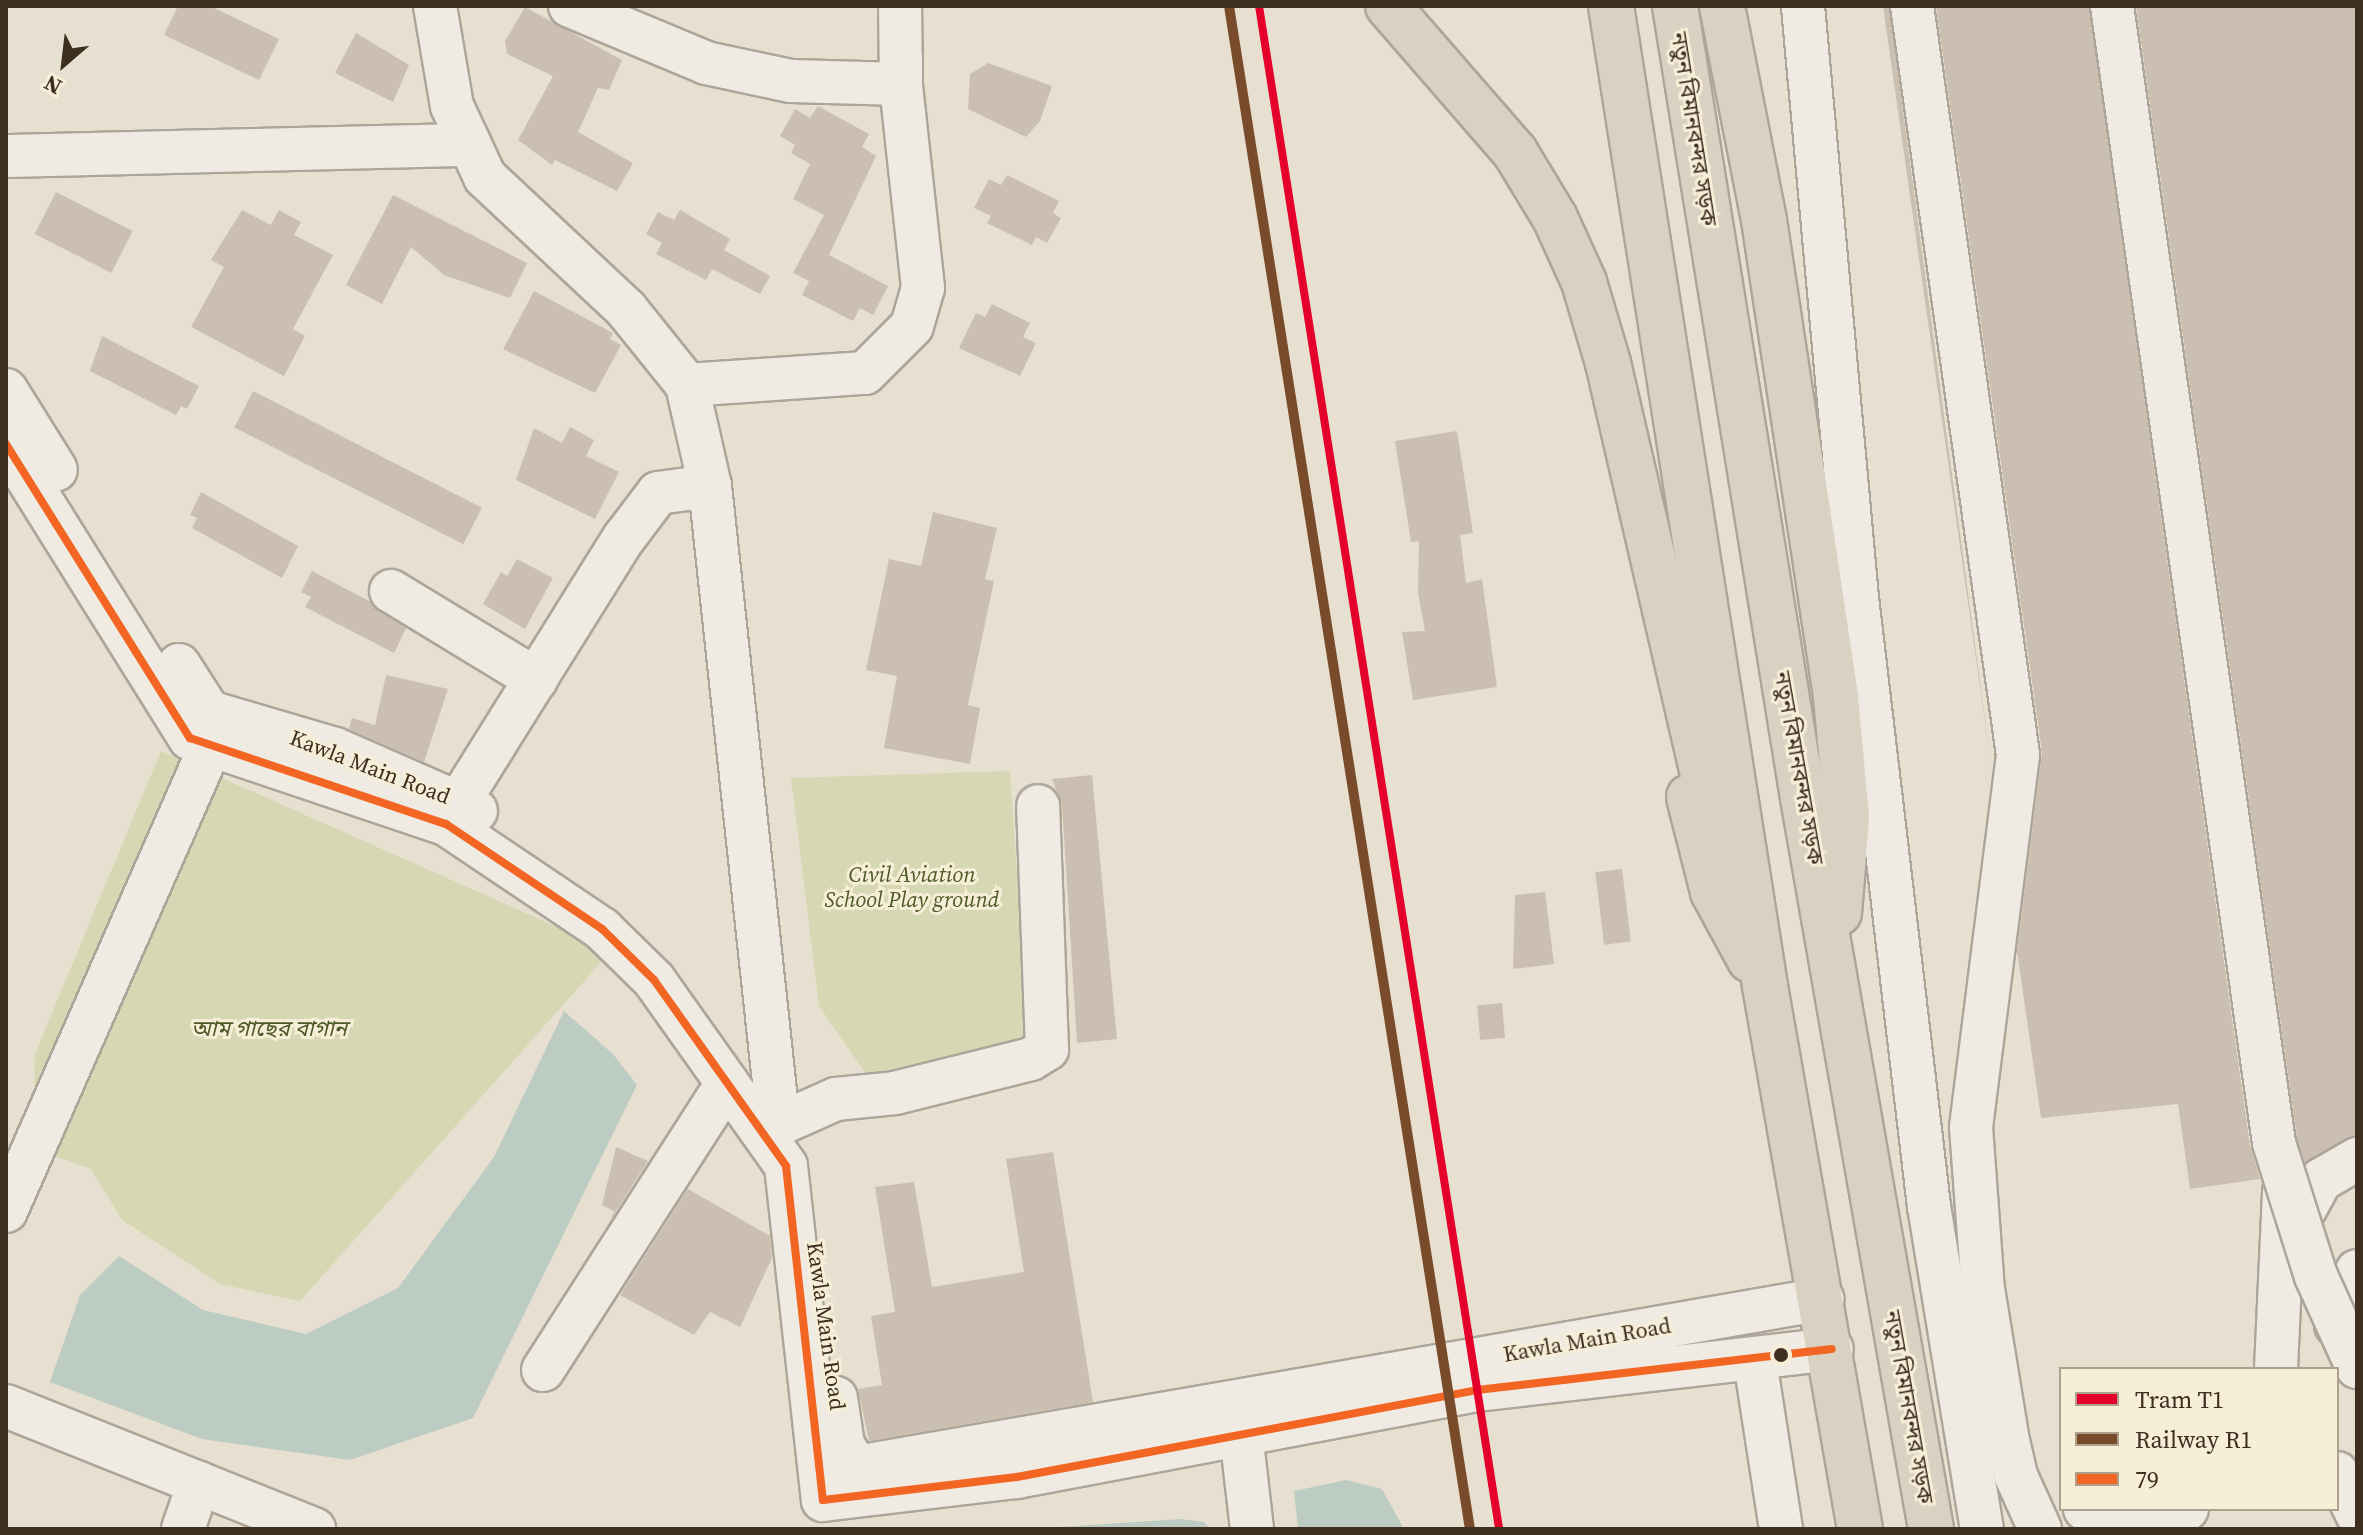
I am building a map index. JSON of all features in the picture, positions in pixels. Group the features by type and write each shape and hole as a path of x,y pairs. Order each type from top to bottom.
{"highway":[{"path":"1388,6 1515,152 1555,218 1584,282 1608,363 1710,808 1765,986"},
{"path":"1611,6 1765,986 1832,1349 1860,1529"},
{"name":"নতুন বিমানবন্দর সড়ক","path":"1675,6 1833,971 1931,1529"},
{"path":"1724,18 1764,220 1836,697 1847,818 1833,971"}],"street":[{"path":"435,6 452,106 485,177 626,309 687,385 710,486 781,1116 836,1099 895,1093 1031,1059 1047,1049 1038,806"},
{"path":"570,6 706,63 791,81 901,84 900,6"},
{"path":"687,385 865,373 912,326 923,288 901,85 900,6"},
{"path":"1803,6 1857,598 1929,1206 1982,1529"},
{"path":"1912,6 2018,755 1971,1127 1983,1289 2008,1441 2016,1476 2040,1529"},
{"path":"2112,6 2274,1143 2292,1210 2336,1325 2357,1367"},
{"path":"2131,6 2282,1104 2285,1247 2279,1366"},
{"path":"6,156 470,145"},
{"name":"Kawla Main Road","path":"6,390 209,712 335,749 460,800 617,911 668,960 781,1116 800,1148 843,1445 857,1467 1823,1299"},
{"name":"Kawla Main Road","path":"6,444 190,738 446,824 602,929 654,980 786,1166 823,1500 871,1511 1017,1477 1477,1390 1755,1361 1832,1349"},
{"path":"460,800 624,538 658,493 710,486"},
{"path":"391,591 536,679"},
{"path":"6,1211 211,745"},
{"path":"543,1370 727,1083"},
{"path":"2285,1247 2321,1180 2357,1159"},
{"path":"2336,1325 2357,1271"},
{"path":"1755,1361 1781,1529"},
{"path":"6,1406 314,1529"},
{"path":"1241,1434 1252,1529"},
{"path":"2008,1441 2029,1468 2059,1492"},
{"path":"2339,1477 2357,1514"},
{"path":"183,1529 199,1483"},
{"path":"2091,1511 2121,1521 2176,1511"}],"green space":[{"name":"আম গাছের বাগান","path":"161,751 611,951 300,1301 220,1284 122,1220 91,1169 33,1148 35,1054"},
{"name":"Civil Aviation School Play ground","path":"1010,771 1029,1049 871,1081 819,1006 791,778"}],"shaded area":[{"path":"564,1011 613,1054 637,1085 473,1418 350,1460 202,1439 50,1382 80,1295 119,1256 203,1310 306,1334 398,1288 494,1157"},
{"path":"1346,1480 1382,1489 1404,1529 1298,1529 1294,1491"},
{"path":"1181,1519 1204,1522 1210,1529 1030,1529"}],"building":[{"path":"178,6 210,6 279,39 259,80 164,35"},
{"path":"1883,6 1889,6 1992,771"},
{"path":"1936,6 2089,6 2250,1146 2260,1179 2190,1189 2178,1104 2041,1118 2017,951 2042,752"},
{"path":"2136,6 2357,6 2357,1135 2305,1163 2297,1138"},
{"path":"525,7 622,60 609,90 598,88 578,132 633,163 617,191 555,160 552,165 518,140 553,76 507,54 505,41"},
{"path":"356,33 409,65 393,102 335,73"},
{"path":"988,63 1052,86 1040,121 1026,137 968,109 970,74"},
{"path":"818,106 869,134 862,147 876,156 829,255 888,286 873,315 860,308 853,321 802,295 809,281 793,273 824,215 793,199 810,164 791,153 795,145 780,136 795,109 810,118"},
{"path":"1007,175 1059,201 1053,213 1061,218 1047,243 1036,237 1032,245 987,223 991,216 974,208 989,179 1001,185"},
{"path":"56,192 133,231 111,273 35,234"},
{"path":"393,195 527,263 510,298 444,275 411,247 382,304 346,285"},
{"path":"242,210 271,225 279,210 301,222 294,235 333,255 293,329 305,336 284,376 191,327 224,267 211,260"},
{"path":"680,210 730,239 724,250 770,276 760,294 712,269 706,280 656,254 662,243 646,234 658,212 674,220"},
{"path":"534,291 613,333 610,339 621,345 595,393 503,349"},
{"path":"992,304 1030,323 1023,337 1036,343 1020,376 959,348 976,313 985,317"},
{"path":"102,336 199,386 187,409 181,406 176,415 90,371"},
{"path":"253,391 482,508 463,544 234,428"},
{"path":"570,427 594,440 586,456 619,472 595,519 516,480 534,428 562,443"},
{"path":"1457,431 1473,533 1460,535 1466,583 1482,579 1497,687 1413,700 1402,632 1425,631 1418,593 1419,541 1411,542 1395,441"},
{"path":"201,492 298,546 282,578 192,528 197,518 190,515"},
{"path":"933,512 997,528 985,579 994,581 968,705 980,708 970,764 884,748 897,676 866,670 889,559 921,566"},
{"path":"517,559 553,578 525,629 483,604 501,572 507,576"},
{"path":"312,571 369,601 406,628 394,653 305,607 311,597 301,592"},
{"path":"386,675 448,689 424,762 349,729 352,718 375,725"},
{"path":"1092,775 1117,1039 1077,1043 1062,805 1052,779"},
{"path":"1622,869 1631,941 1604,945 1595,872"},
{"path":"1545,892 1554,964 1513,969 1515,895"},
{"path":"1502,1003 1505,1038 1480,1040 1477,1005"},
{"path":"616,1147 648,1161 609,1222 614,1211 602,1205"},
{"path":"1053,1152 1093,1402 869,1441 858,1389 882,1385 871,1316 895,1312 875,1187 914,1182 932,1287 1024,1272 1006,1159"},
{"path":"688,1189 770,1236 772,1258 740,1327 710,1312 694,1335 620,1295"}],"tram line":[{"name":"T1","path":"1259,6 1499,1529"}],"rail line":[{"name":"R1","path":"1229,6 1470,1529"}],"transit line":[{"name":"79","path":"6,444 190,738 446,824 602,929 654,980 786,1166 823,1500 1017,1477 1477,1390 1832,1349"}]}
